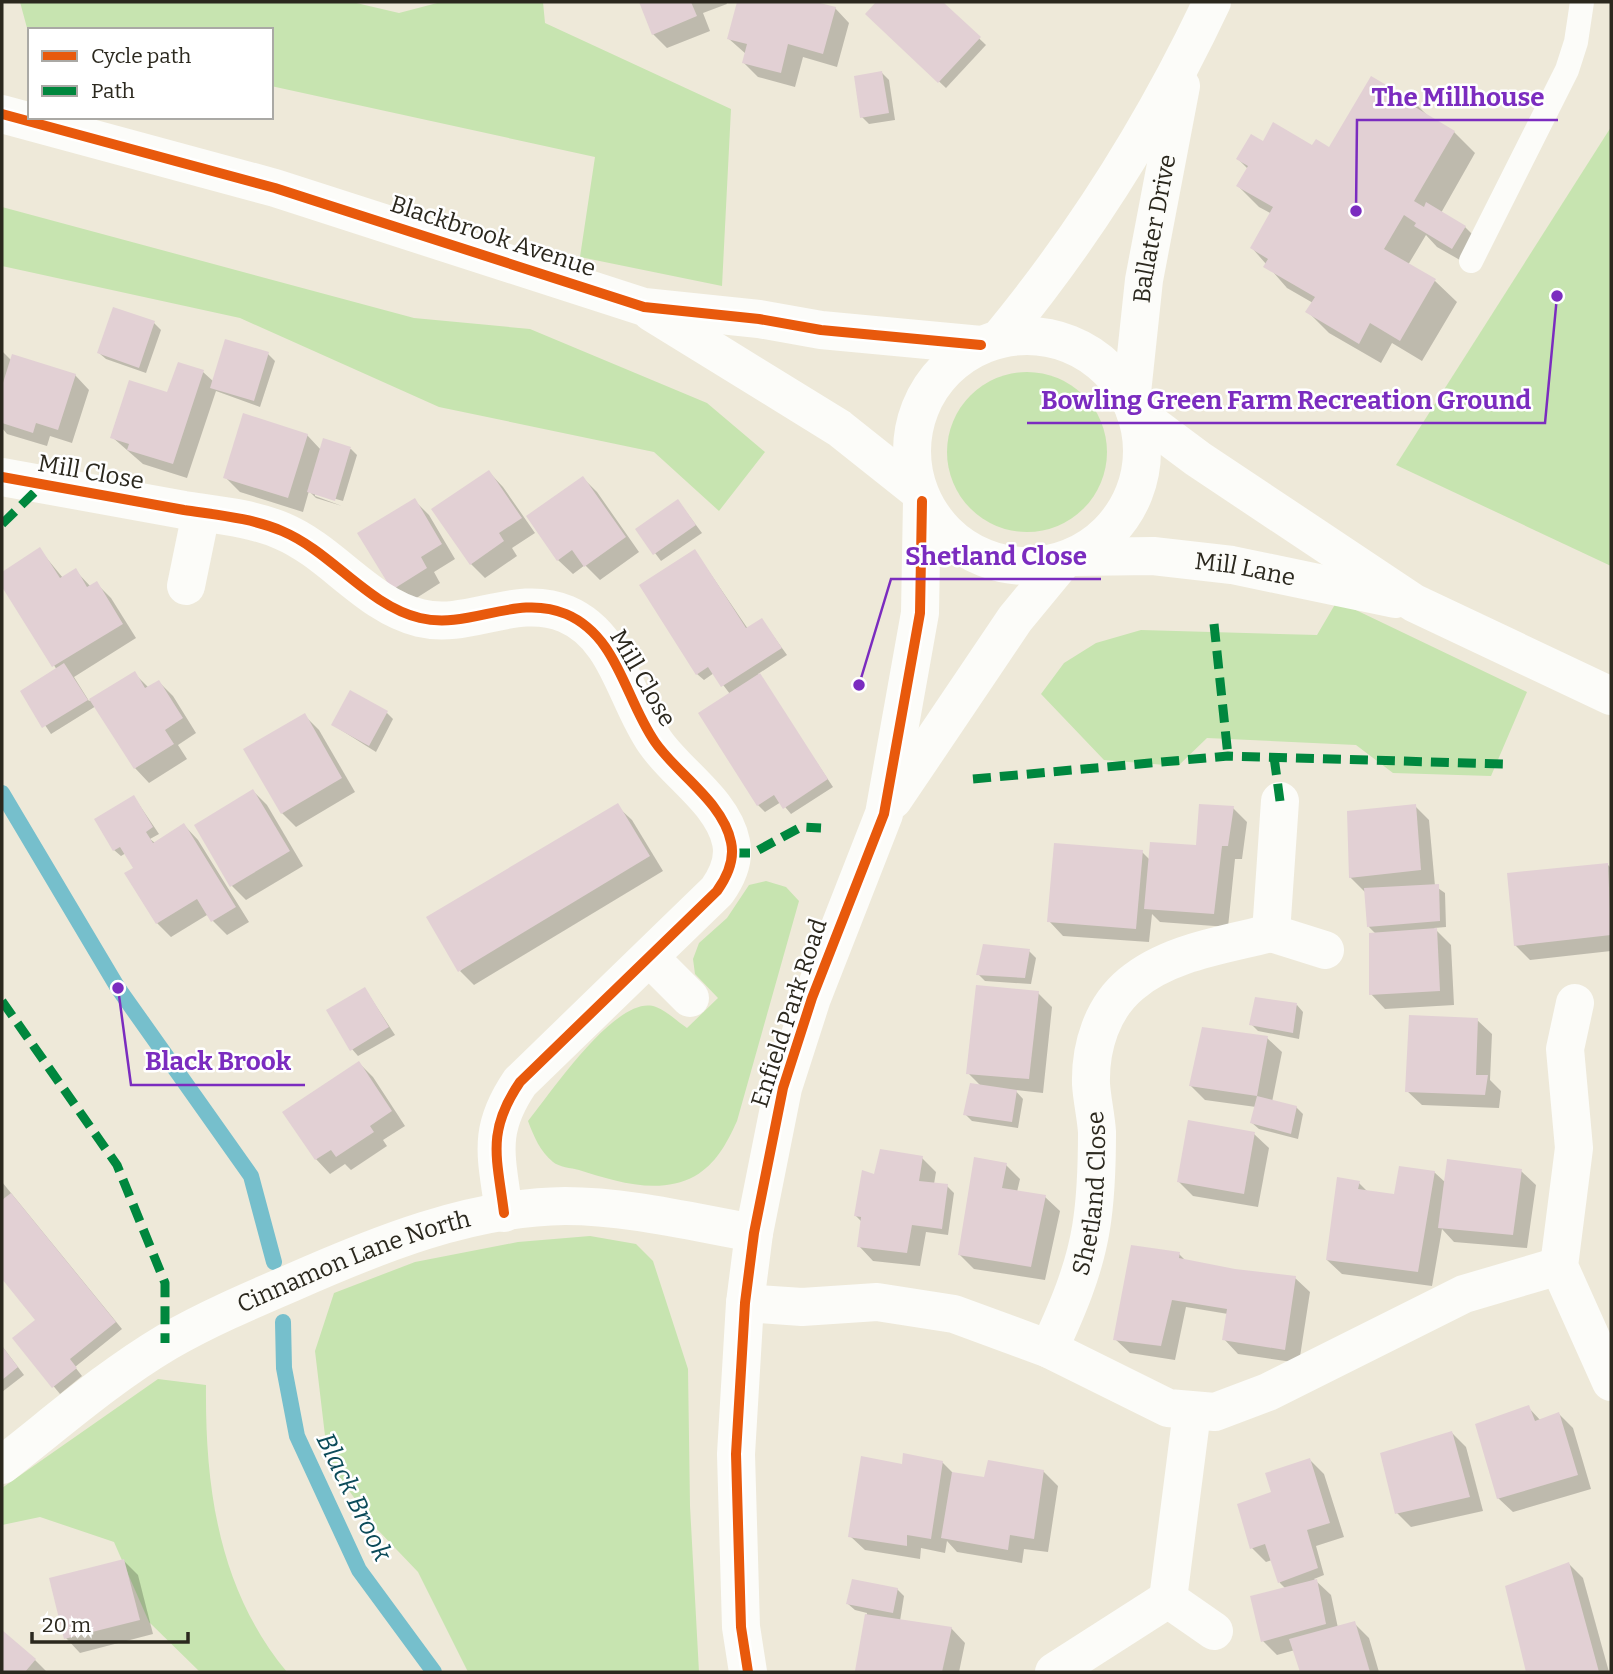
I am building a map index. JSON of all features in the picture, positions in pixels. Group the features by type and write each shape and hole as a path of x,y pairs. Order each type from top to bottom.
{"street":[{"name":"Ballater Drive","path":"990,342 1097,209 1186,57 1212,2"},
{"name":"Ballater Drive","path":"1133,407 1148,259 1186,57"},
{"name":"Blackbrook Avenue","path":"2,114 275,188 644,307 759,319 821,330 990,342"},
{"name":"Blackbrook Avenue","path":"644,307 839,428 920,495"},
{"path":"1030,336 1062,341 1090,355 1114,376 1133,407 1142,446 1138,480 1129,502 1102,539 1067,559 1029,567 1007,564 966,550 940,528 920,495 911,456 915,421 930,389 953,363 990,342 1030,336"},
{"name":"Mill Lane","path":"1133,407 1198,459 1414,603 1611,696"},
{"name":"Mill Close","path":"2,477 263,524 284,531 306,543 386,603 419,618 453,620 531,606 567,615 597,636 612,658 653,740 718,813 731,840 730,867 718,891 520,1082 502,1110 495,1137 504,1213"},
{"name":"Enfield Park Road","path":"748,1672 741,1627 736,1454 745,1303 754,1233 783,1087 812,998 884,814 920,613 920,495"},
{"path":"186,586 201,513"},
{"name":"Mill Lane","path":"1067,559 1153,555 1232,565 1414,603"},
{"name":"Enfield Park Road","path":"884,814 1015,619 1067,559"},
{"path":"1280,801 1271,933 1325,950"},
{"name":"Shetland Close","path":"1049,1349 1076,1289 1091,1227 1097,1131 1091,1083 1095,1045 1106,1011 1131,984 1160,965 1271,933"},
{"path":"650,958 690,998"},
{"path":"1575,1003 1565,1049 1574,1147 1559,1266 1611,1382"},
{"name":"Cinnamon Lane North","path":"2,1465 98,1390 165,1343 213,1317 363,1251 440,1226 504,1213 564,1206 592,1207 754,1233"},
{"path":"745,1303 802,1307 877,1302 925,1307 988,1324 1049,1349 1168,1408 1215,1412 1239,1405 1464,1294 1559,1266"},
{"path":"1168,1599 1192,1412"},
{"path":"1168,1599 1214,1631"},
{"path":"1054,1672 1168,1599"}],"lane":[{"path":"1471,261 1567,70 1576,42 1582,2"}],"green space":[{"path":"20,2 352,2 399,13 441,2 543,2 545,23 731,109 722,286 580,257 595,157 273,86 273,28 28,28 28,32"},
{"path":"1611,127 1611,566 1396,465"},
{"path":"2,207 414,318 530,329 707,403 765,452 719,511 654,452 439,407 240,318 2,266"},
{"path":"1027,372 1058,378 1084,395 1101,421 1107,452 1101,483 1084,509 1058,526 1027,532 996,526 970,509 953,483 947,452 953,421 970,395 996,378"},
{"path":"1337,601 1527,692 1491,776 1393,773 1356,745 1207,738 1178,766 1104,760 1041,694 1064,663 1096,643 1141,630 1317,635"},
{"path":"766,881 786,887 799,901 737,1121 720,1152 695,1176 681,1182 652,1186 622,1182 553,1162 544,1153 528,1121 586,1048 623,1015 640,1006 656,1007 687,1028 718,998 695,974 693,959 699,943 727,918 749,885"},
{"path":"590,1236 636,1244 653,1261 688,1369 690,1506 699,1672 468,1672 418,1572 375,1527 328,1461 315,1351 334,1293 415,1262 518,1242"},
{"path":"158,1379 206,1385 206,1424 213,1500 231,1573 264,1640 287,1672 200,1672 149,1622 114,1542 40,1517 2,1525 2,1488"}],"building":[{"path":"639,2 691,2 697,16 652,35"},
{"path":"737,2 816,2 836,7 823,54 788,44 781,73 742,63 747,44 727,39"},
{"path":"876,2 943,2 981,37 938,83 865,14"},
{"path":"882,71 889,113 860,118 854,76"},
{"path":"1371,76 1417,103 1415,107 1455,131 1414,201 1424,207 1426,202 1466,226 1452,249 1414,226 1416,223 1404,215 1384,249 1436,279 1400,341 1370,323 1359,344 1305,312 1315,297 1263,267 1268,259 1250,248 1273,207 1236,186 1248,166 1236,159 1251,134 1263,141 1273,122 1312,145 1316,139 1329,147"},
{"path":"113,307 155,321 139,368 97,353"},
{"path":"225,339 269,352 254,401 210,388"},
{"path":"12,354 76,374 58,430 36,423 33,433 2,423 2,386"},
{"path":"178,362 204,370 173,464 127,450 129,444 110,438 129,380 167,392"},
{"path":"243,413 308,434 288,498 223,478"},
{"path":"323,438 351,447 335,501 307,492"},
{"path":"489,470 522,518 499,533 504,541 470,565 431,509"},
{"path":"583,476 626,537 584,567 572,550 557,561 526,516"},
{"path":"415,498 442,544 421,557 427,568 392,590 357,533"},
{"path":"678,499 696,525 653,555 635,529"},
{"path":"40,547 60,578 76,568 87,587 97,581 123,624 52,667 2,587 2,572"},
{"path":"695,549 746,628 762,618 782,648 721,687 708,667 696,675 639,585"},
{"path":"64,663 88,700 42,728 20,691"},
{"path":"135,671 145,688 159,680 183,718 165,730 174,744 134,769 89,699"},
{"path":"760,673 828,779 783,809 774,795 757,806 698,713"},
{"path":"350,690 388,711 369,746 331,725"},
{"path":"305,713 342,778 281,814 243,749"},
{"path":"253,789 290,851 230,887 194,825"},
{"path":"134,795 153,827 146,832 153,843 184,823 236,907 211,922 197,899 156,924 124,873 133,868 120,847 113,851 94,819"},
{"path":"618,803 650,856 458,972 426,917"},
{"path":"1199,804 1234,806 1228,846 1222,846 1214,914 1144,909 1150,842 1196,845"},
{"path":"1416,804 1421,870 1349,878 1347,811"},
{"path":"1054,843 1143,850 1136,929 1047,922"},
{"path":"1608,863 1611,935 1514,946 1507,873"},
{"path":"1439,884 1440,921 1367,927 1364,888"},
{"path":"1437,928 1440,991 1369,995 1369,933"},
{"path":"983,944 1030,949 1025,978 976,975"},
{"path":"976,985 1039,991 1029,1079 966,1074"},
{"path":"365,987 389,1027 350,1051 326,1010"},
{"path":"1255,997 1297,1003 1293,1033 1249,1025"},
{"path":"1409,1015 1478,1018 1476,1075 1488,1075 1485,1095 1405,1092"},
{"path":"1202,1027 1268,1036 1257,1096 1189,1086"},
{"path":"359,1061 392,1111 370,1126 374,1132 336,1157 331,1150 315,1160 282,1112"},
{"path":"970,1083 1017,1090 1012,1122 963,1115"},
{"path":"1257,1096 1297,1106 1291,1134 1250,1123"},
{"path":"1188,1120 1255,1132 1244,1194 1177,1182"},
{"path":"880,1149 923,1156 919,1181 948,1184 942,1229 912,1225 907,1253 857,1247 861,1217 854,1216 862,1170 874,1174"},
{"path":"974,1157 1007,1163 1002,1188 1046,1195 1031,1267 958,1255"},
{"path":"1447,1159 1522,1169 1513,1235 1438,1228"},
{"path":"1399,1166 1435,1171 1418,1272 1326,1260 1337,1177 1360,1181 1358,1189 1394,1194"},
{"path":"11,1193 116,1322 70,1359 77,1368 52,1388 12,1338 35,1320 2,1279 2,1200"},
{"path":"1131,1245 1180,1252 1179,1258 1235,1269 1296,1276 1285,1350 1222,1340 1227,1309 1172,1300 1161,1346 1113,1340"},
{"path":"2,1346 18,1367 2,1380"},
{"path":"1529,1405 1535,1421 1559,1412 1578,1475 1497,1499 1475,1424"},
{"path":"1452,1431 1470,1497 1395,1514 1380,1453"},
{"path":"903,1453 943,1461 931,1539 907,1535 907,1546 848,1537 861,1456 902,1464"},
{"path":"1310,1458 1330,1523 1307,1530 1318,1568 1278,1583 1265,1544 1250,1549 1237,1504 1271,1492 1265,1473"},
{"path":"988,1460 1044,1470 1034,1539 1010,1535 1008,1550 941,1538 952,1472 984,1477"},
{"path":"124,1559 140,1620 64,1639 49,1578"},
{"path":"1569,1562 1599,1672 1526,1672 1505,1586"},
{"path":"852,1579 898,1588 893,1613 846,1604"},
{"path":"1317,1579 1326,1624 1261,1642 1250,1596"},
{"path":"865,1614 952,1627 942,1672 855,1671"},
{"path":"1355,1621 1370,1672 1300,1672 1289,1639"},
{"path":"2,1630 36,1659 25,1672 2,1672"}],"waterway":[{"name":"Black Brook","path":"2,793 118,988 251,1176 274,1262"},
{"name":"Black Brook","path":"283,1322 284,1368 297,1436 359,1570 434,1672"}],"marked path":[{"path":"2,524 42,485"},
{"path":"1214,624 1228,756"},
{"path":"973,779 1228,756 1503,764"},
{"path":"1274,757 1280,801"},
{"path":"732,853 753,853 801,827 821,828"},
{"path":"2,1001 117,1165 165,1283 165,1343"}],"cycle path":[{"path":"2,114 275,188 644,307 759,319 821,330 981,345"},
{"path":"2,477 259,523 300,540 383,602 420,618 457,619 529,607 566,614 584,624 598,637 619,670 655,742 719,814 732,849 727,874 717,891 520,1082 509,1100 502,1116 497,1145 504,1213"},
{"path":"748,1672 741,1627 736,1454 745,1303 754,1233 783,1088 812,998 884,814 920,613 922,501"}],"place":[{"name":"The Millhouse","path":"1356,211"},
{"name":"Bowling Green Farm Recreation Ground","path":"1557,296"},
{"name":"Shetland Close","path":"859,685"},
{"name":"Black Brook","path":"118,988"}]}
